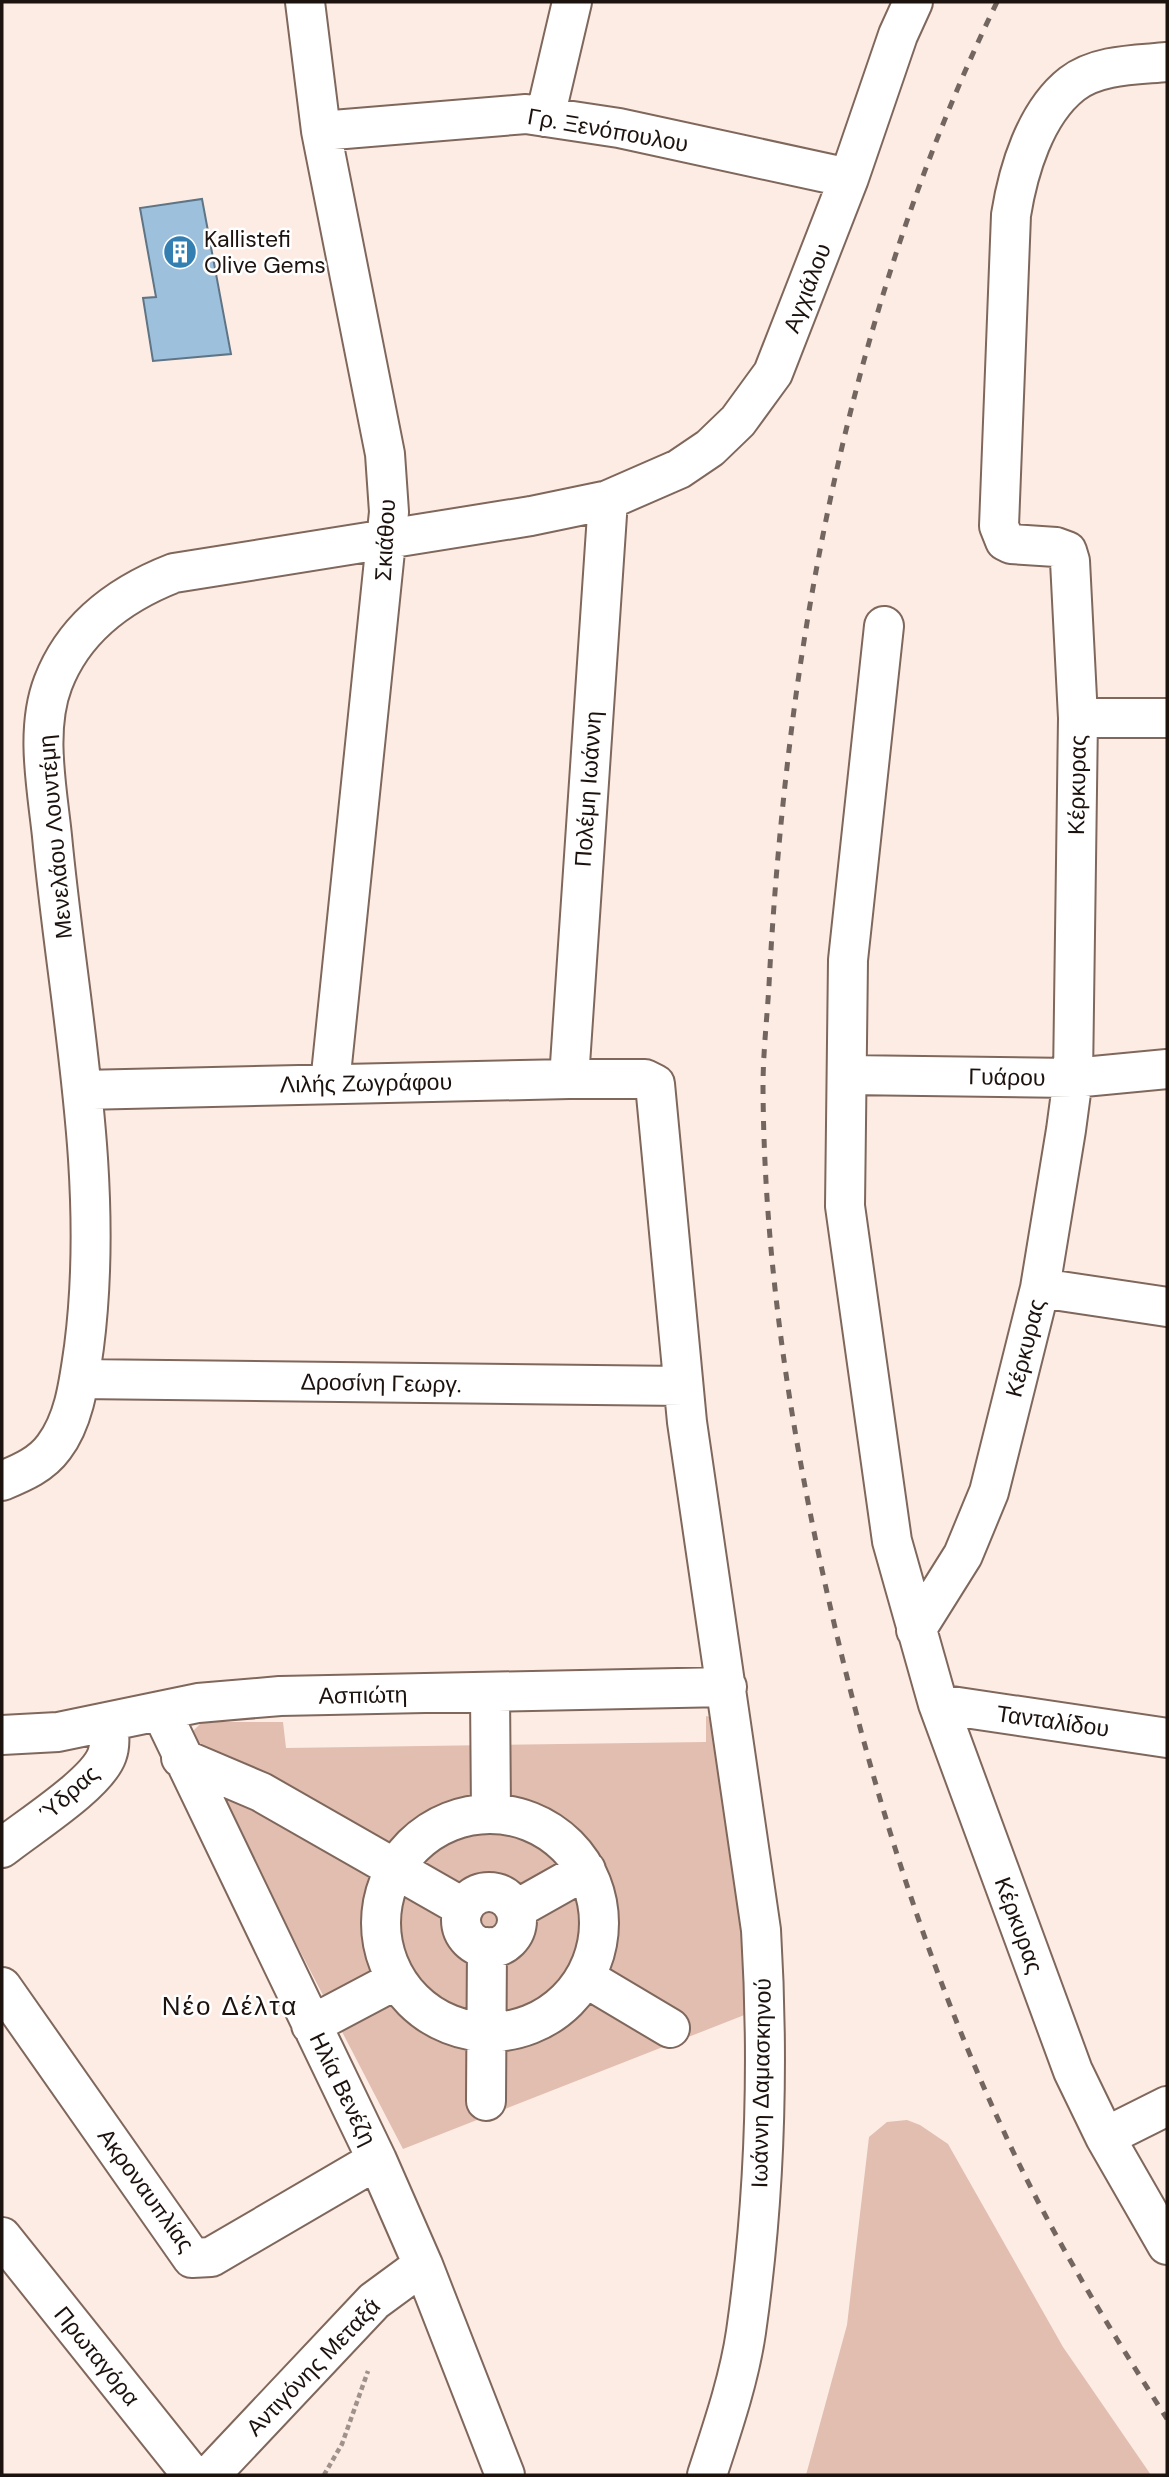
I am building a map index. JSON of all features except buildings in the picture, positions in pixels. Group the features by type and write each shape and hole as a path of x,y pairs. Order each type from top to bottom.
{"street":[{"name":"Σκιάθου","path":"305,2 321,131 385,454 388,540 330,1084"},
{"path":"545,117 572,2"},
{"name":"Αγχιάλου","path":"608,500 679,469 710,448 738,421 762,390 781,356 849,178 898,35 913,2"},
{"name":"Κέρκυρας","path":"916,1630 963,1555 989,1492 1040,1288 1073,1078 1078,718 1070,561 1067,551 1056,547 1011,544 1005,541 999,526 1010,215 1022,169 1040,124 1055,102 1073,83 1114,68 1167,62"},
{"name":"Γρ. Ξενόπουλου","path":"321,131 502,115 545,117 619,128 849,178"},
{"name":"Μενελάου Λουντέμη","path":"2,1481 28,1470 53,1449 66,1428 79,1380 92,1237 90,1153 57,889 45,757 45,720 50,693 65,657 104,611 148,583 174,573 531,516 608,500"},
{"name":"Πολέμη Ιωάννη","path":"569,1079 608,500"},
{"name":"Κέρκυρας","path":"884,626 848,960 845,1206 892,1541 938,1704 1073,2071 1105,2137 1167,2245"},
{"path":"1078,718 1167,718"},
{"name":"Γυάρου","path":"847,1075 1073,1078 1167,1069"},
{"name":"Λιλής Ζωγράφου","path":"82,1090 569,1079 650,1080"},
{"name":"Ιωάννη Δαμασκηνού","path":"650,1080 657,1088 683,1387 761,1930 766,2042 758,2206 746,2334 707,2475"},
{"path":"1040,1288 1167,1307"},
{"name":"Δροσίνη Γεωργ.","path":"79,1380 683,1387"},
{"name":"Ασπιώτη","path":"2,1735 58,1732 198,1703 280,1696 727,1687"},
{"path":"490,1693 491,1814"},
{"name":"Τανταλίδου","path":"938,1704 1167,1738"},
{"name":"Ηλία Βενέζη","path":"161,1711 181,1758 377,2160 423,2265 505,2475"},
{"name":"Ύδρας","path":"2,1848 62,1802 100,1767 109,1745 108,1722"},
{"path":"181,1758 261,1792 464,1908"},
{"path":"491,1814 529,1821 546,1829 569,1847 586,1870 595,1891 600,1935 586,1978 559,2009 522,2028 486,2032 461,2029 424,2010 396,1980 382,1940 380,1919 383,1898 396,1869 414,1844 450,1821 491,1814"},
{"path":"515,1909 586,1870"},
{"path":"485,1892 503,1896 515,1909 516,1928 512,1936 496,1947 487,1947 471,1941 465,1934 461,1917 464,1908 469,1900 485,1892"},
{"path":"486,2101 487,1947"},
{"path":"586,1978 670,2028"},
{"path":"311,2025 396,1980"},
{"name":"Ακροναυπλίας","path":"2,1987 192,2258 211,2257 377,2160"},
{"path":"1105,2137 1167,2106"},
{"name":"Πρωταγόρα","path":"2,2237 192,2475"},
{"name":"Αντιγόνης Μεταξά","path":"210,2475 365,2310 423,2265"}],"path":[{"path":"324,2475 342,2444 369,2368"}],"shaded area":[{"path":"706,1716 718,1719 752,2012 403,2149 286,1924 193,1731 202,1722 283,1722 286,1748 706,1742"},
{"path":"907,2120 920,2125 948,2144 1063,2347 1151,2475 806,2475 847,2325 869,2137 887,2122"}],"railway":[{"path":"997,2 926,168 896,254 846,429 810,606 783,803 764,1049 769,1226 785,1365 822,1572 871,1766 909,1890 953,2013 1022,2170 1081,2278 1167,2419"}],"place":[{"name":"Kallistefi Olive Gems","path":"180,252"}],"district":[{"name":"Νέο Δέλτα","path":"230,2006"}]}
